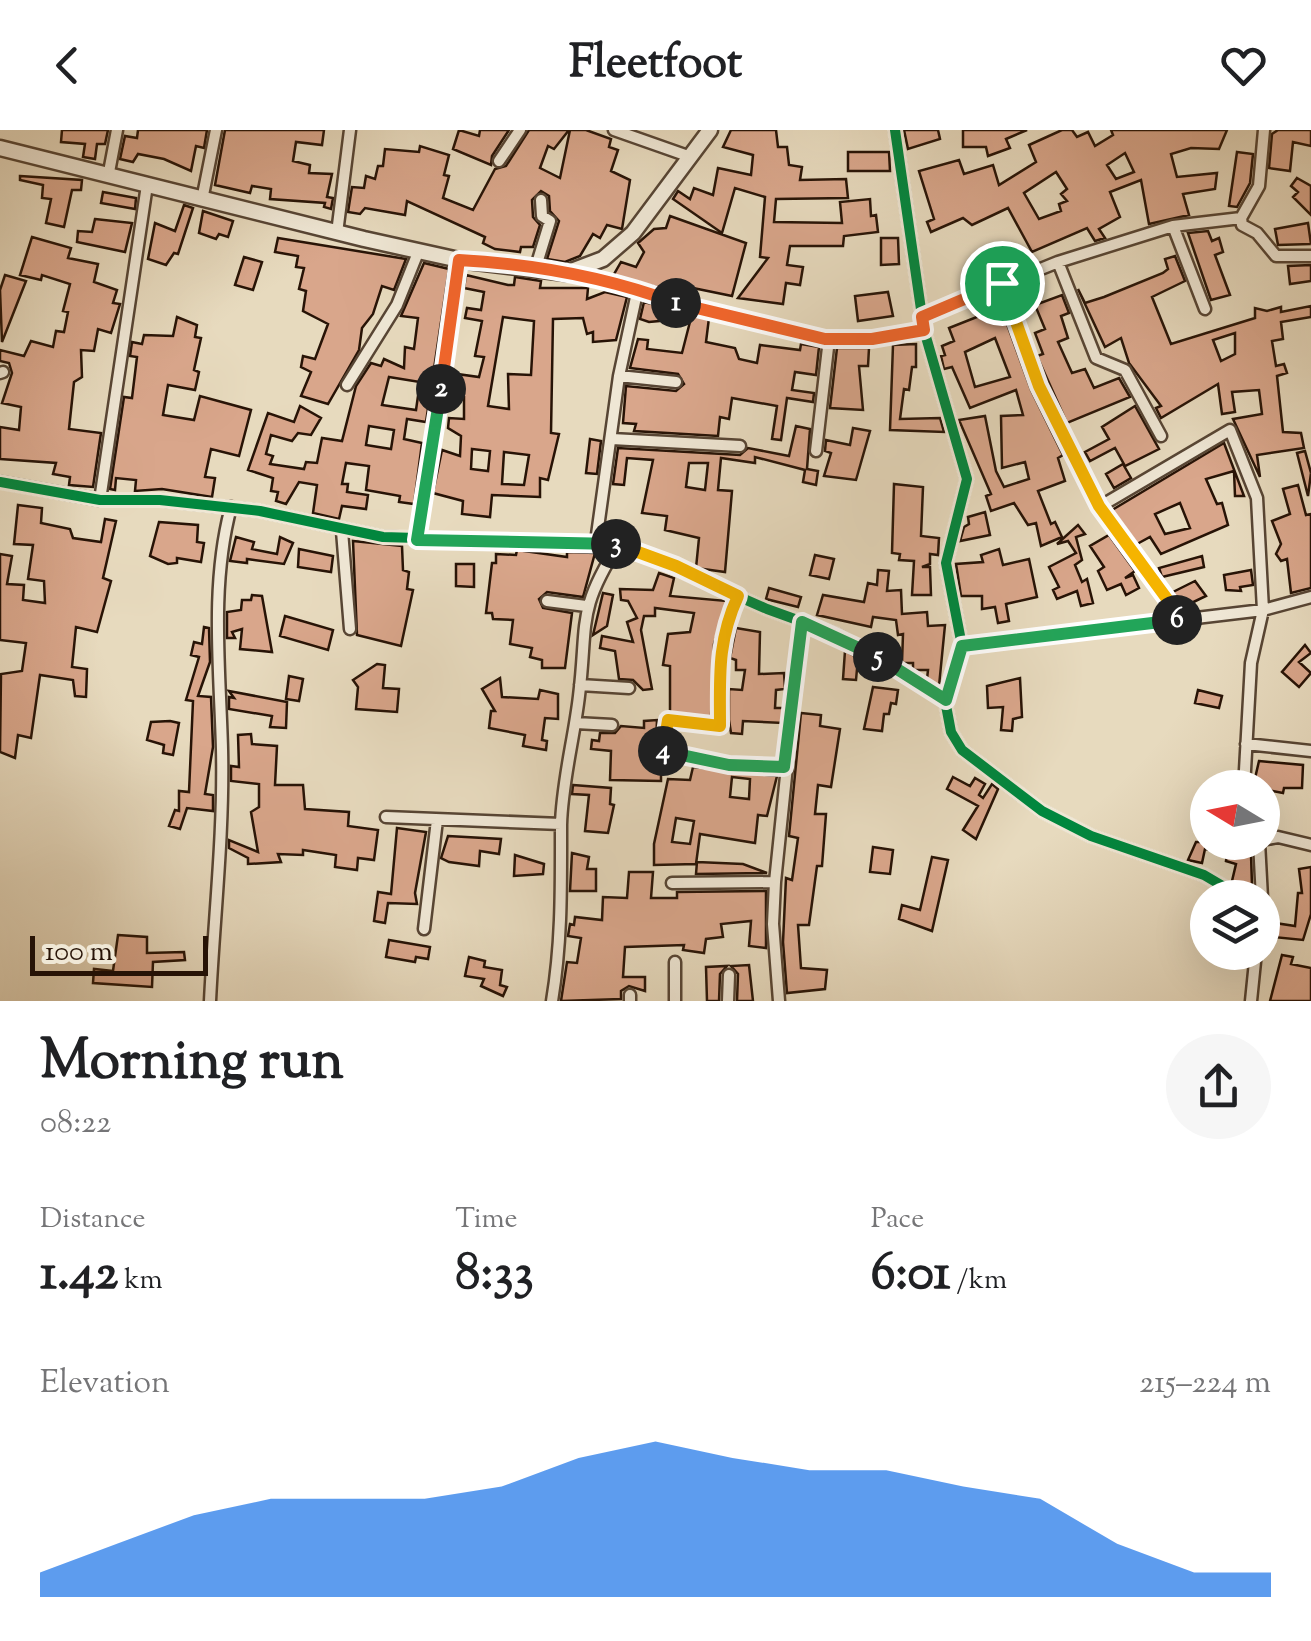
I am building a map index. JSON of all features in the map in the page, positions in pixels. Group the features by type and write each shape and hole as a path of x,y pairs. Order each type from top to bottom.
{"street":[{"path":"108,172 117,130"},
{"path":"202,200 216,130"},
{"path":"337,234 350,130"},
{"path":"500,161 520,130"},
{"path":"614,130 688,156"},
{"path":"566,273 603,260 633,234 710,130"},
{"path":"896,130 924,330 966,467 966,491 948,542 946,564 962,646 946,700 951,732 962,750 1042,811 1091,836 1212,880"},
{"path":"1264,130 1259,186 1241,218 1242,225 1257,233 1276,256 1311,256"},
{"path":"0,148 108,172 337,234 459,260 566,273 638,288 682,305 830,339 872,339 924,330"},
{"path":"100,500 147,184"},
{"path":"534,270 550,222 542,216 541,200"},
{"path":"922,317 1058,262 1173,226 1241,218"},
{"path":"1173,226 1205,309"},
{"path":"347,386 397,305 419,250"},
{"path":"417,540 459,260"},
{"path":"1058,262 1096,358 1126,370 1160,436"},
{"path":"1002,283 1039,386 1099,506 1170,603 1177,620"},
{"path":"596,542 619,376 638,288"},
{"path":"816,451 830,339"},
{"path":"619,376 676,382"},
{"path":"1099,506 1230,430 1257,498 1264,610 1251,663 1245,770"},
{"path":"612,439 740,446"},
{"path":"0,482 100,500 231,507 342,531 417,540 619,544 862,647 946,700"},
{"path":"210,1001 222,749 217,703 220,576 231,507"},
{"path":"342,531 350,629"},
{"path":"552,1001 562,893 561,824 576,723 586,606 619,544"},
{"path":"738,596 723,630 718,656 720,726 668,720 664,753 729,765 784,767"},
{"path":"962,646 1264,610 1311,597"},
{"path":"547,601 586,606"},
{"path":"779,1001 773,924 775,882 802,622"},
{"path":"580,685 629,688"},
{"path":"576,723 612,725"},
{"path":"1246,744 1311,752"},
{"path":"386,817 561,824"},
{"path":"424,929 437,820"},
{"path":"1280,837 1311,845"},
{"path":"672,883 775,882"},
{"path":"675,962 675,1001"},
{"path":"1251,1001 1254,970"},
{"path":"728,1001 729,974"}],"building":[{"path":"62,130 108,130 105,144 97,144 95,159 83,157 85,144 61,142"},
{"path":"138,130 207,130 204,148 196,146 191,171 164,159 138,154 133,162 120,159 125,136 137,138"},
{"path":"225,130 324,130 322,145 296,142 293,161 310,165 309,173 332,174 327,197 333,198 331,209 324,207 325,203 270,199 271,189 252,186 250,193 215,185"},
{"path":"459,130 479,136 480,130 509,130 492,156 491,165 453,149"},
{"path":"529,130 569,130 554,149 548,146 540,168 560,178 570,130 586,130 611,139 609,147 618,150 611,171 630,180 622,229 607,225 600,238 593,234 580,256 565,262 547,259 559,221 550,211 549,196 541,191 532,200 533,217 540,225 533,247 521,247 520,252 495,249 483,243 485,237 407,201 405,215 365,208 360,214 348,212 352,187 364,188 366,176 375,179 378,166 383,166 385,149 419,152 420,146 449,155 443,198 473,210 495,169 506,166"},
{"path":"731,130 776,130 778,147 787,147 789,165 802,167 800,180 846,179 848,198 776,199 774,222 842,223 840,202 870,199 871,216 876,215 878,232 844,236 843,246 790,246 787,265 803,267 800,285 786,283 783,304 738,298 768,258 760,257 765,197 735,188 722,233 673,199 678,191 690,199 694,188 713,195 718,168 751,175 753,155 723,147"},
{"path":"904,130 938,130 940,139 908,149"},
{"path":"963,130 1027,130 1006,139 1010,148 988,156 986,147 963,147"},
{"path":"1062,130 1072,130 1077,137 1088,132 1095,146 1113,135 1111,130 1227,130 1219,149 1191,148 1171,154 1177,177 1217,173 1215,189 1183,194 1189,215 1149,224 1141,180 1110,192 1120,217 1099,229 1105,238 1095,241 1087,228 1032,252 1008,208 972,225 963,218 931,232 927,222 934,219 919,171 959,160 964,174 993,165 999,185 1036,162 1029,145","holes":["1125,153 1134,172 1116,179 1107,165","1056,172 1067,189 1061,194 1067,201 1059,204 1061,211 1039,219 1024,193"]},
{"path":"1278,130 1311,130 1311,146 1293,142 1290,171 1269,168 1272,134"},
{"path":"848,152 889,152 890,171 848,171"},
{"path":"1237,152 1253,154 1250,183 1237,207 1229,206"},
{"path":"20,176 82,180 81,190 72,190 64,227 46,223 51,199 42,198 43,185 20,180"},
{"path":"1297,178 1311,186 1311,215 1293,197 1298,192 1291,186"},
{"path":"103,192 136,198 135,209 101,203"},
{"path":"184,205 193,208 178,254 174,253 166,265 148,259 155,223 175,231"},
{"path":"203,211 233,221 228,237 219,234 216,239 199,233"},
{"path":"670,216 746,243 732,296 693,288 691,296 613,276 621,262 636,267 644,252 638,243 654,229 666,228"},
{"path":"95,219 132,223 125,252 77,242 78,231 92,232"},
{"path":"1308,223 1311,244 1278,245 1275,229"},
{"path":"1208,231 1212,241 1219,238 1223,252 1215,255 1230,295 1211,300 1188,233"},
{"path":"32,237 71,248 68,258 98,264 94,282 117,290 113,303 120,304 111,333 98,329 94,351 81,350 82,377 74,382 69,429 101,433 93,487 69,485 70,477 53,474 56,463 0,459 0,427 19,430 21,407 2,403 12,373 9,363 0,361 0,350 24,356 31,341 53,347 56,331 64,332 68,312 63,311 70,284 42,275 41,280 20,275"},
{"path":"278,238 406,259 394,290 382,286 373,314 362,328 359,350 328,404 301,396 311,372 301,367 303,356 315,359 328,324 303,311 306,291 299,289 304,268 296,267 298,256 275,252"},
{"path":"881,238 898,238 899,264 881,265"},
{"path":"1175,256 1185,281 1152,297 1171,344 1255,318 1255,308 1267,311 1281,307 1281,312 1311,306 1311,317 1281,322 1283,339 1272,341 1276,366 1284,364 1287,373 1277,376 1283,432 1301,433 1304,448 1257,455 1260,477 1233,419 1262,414 1259,390 1232,392 1235,412 1222,414 1218,384 1161,418 1156,408 1161,406 1129,363 1121,338 1105,347 1078,289 1085,303 1104,297 1163,273 1168,269 1165,259","holes":["1235,333 1235,354 1221,361 1213,340"]},
{"path":"244,257 262,262 253,290 235,285"},
{"path":"424,263 449,269 426,422 407,419 404,439 422,443 414,504 399,502 400,496 366,490 369,466 346,463 342,484 348,484 347,492 368,495 366,509 342,506 339,519 313,513 317,485 299,482 286,504 276,501 278,492 271,491 273,478 248,470 268,413 294,422 300,406 321,418 311,435 298,433 292,441 271,435 266,454 273,456 270,464 304,469 306,462 317,463 322,438 342,441 356,386 371,363 381,366 384,359 404,368 405,347 414,349 418,318 401,316","holes":["389,377 420,382 416,410 382,405","369,426 394,430 391,449 366,445"]},
{"path":"1311,265 1311,281 1290,284 1288,266"},
{"path":"5,275 26,281 2,342 0,290"},
{"path":"466,275 508,285 514,285 515,277 541,281 540,288 588,288 587,299 605,292 627,297 616,340 593,342 593,332 587,334 583,318 553,319 551,433 559,434 548,480 540,478 540,497 492,495 490,517 462,514 463,501 433,493 442,450 460,456 461,436 448,428 449,418 464,419 464,397 452,395 457,374 479,377 484,357 475,356 482,321 465,318 467,308 481,310 484,292 464,288","holes":["503,317 534,321 531,375 508,374 509,409 488,406","472,449 490,451 488,471 471,469","504,452 529,455 524,485 502,484"]},
{"path":"1036,281 1040,301 1019,306 1013,290"},
{"path":"888,292 893,316 858,321 855,296"},
{"path":"1062,295 1069,313 1061,316 1068,338 1058,342 1072,373 1085,369 1094,388 1119,378 1130,397 1067,423 1037,356 1043,354 1035,333 1045,329 1035,305"},
{"path":"644,302 669,308 662,309 659,321 649,322 640,319"},
{"path":"999,302 1031,390 1063,455 1058,458 1065,481 1038,491 1051,524 1055,522 1062,537 1041,546 1036,523 1028,525 1014,503 991,511 986,496 991,494 959,420 985,416 996,471 1004,487 1029,479 1025,462 1002,468 1001,416 1023,415 1016,390 970,408 952,367 944,369 942,346 954,341 949,328 987,313 982,308","holes":["995,338 1010,377 975,387 965,352"]},
{"path":"692,314 709,318 706,342 735,348 739,359 757,363 760,345 800,350 801,344 819,347 816,375 795,372 792,390 814,393 813,402 787,398 781,440 772,439 777,406 732,398 729,419 720,417 718,436 634,431 636,424 623,423 626,386 676,391 684,384 678,374 630,368 638,339 648,340 647,349 682,353"},
{"path":"177,317 197,325 195,337 201,338 194,370 199,372 195,390 168,385 163,415 194,420 200,396 251,410 239,456 211,449 205,477 215,478 212,497 162,489 135,491 136,480 116,478 115,490 110,489 124,397 132,398 137,357 130,356 132,342 142,344 144,335 173,336"},
{"path":"916,344 916,367 912,367 909,390 904,389 900,419 940,418 944,432 890,430 893,345"},
{"path":"837,348 869,348 868,366 859,366 863,410 830,408"},
{"path":"1135,406 1159,449 1125,466 1115,448 1090,461 1085,452 1109,439 1102,427"},
{"path":"796,426 810,429 807,469 818,471 816,485 803,482 805,470 755,457 755,463 721,458 718,490 732,491 725,572 696,568 699,538 665,530 667,516 642,513 653,460 627,458 624,485 613,484 618,448 740,455 748,448 789,456","holes":["689,463 708,463 705,490 686,487"]},
{"path":"853,428 870,431 856,480 824,476 831,453 825,451 826,440 850,445"},
{"path":"590,439 601,441 597,474 586,473"},
{"path":"1224,443 1244,496 1235,496 1234,471 1206,479 1217,504 1222,503 1228,525 1161,554 1150,537 1137,544 1112,510","holes":["1180,503 1190,528 1165,534 1155,514"]},
{"path":"1305,451 1311,473 1308,496 1297,453"},
{"path":"1123,464 1131,478 1114,488 1106,474"},
{"path":"894,484 923,487 921,536 939,538 938,555 930,554 930,564 922,567 930,567 931,595 912,595 914,561 899,560 900,554 892,553"},
{"path":"1298,485 1306,515 1311,514 1311,588 1291,593 1287,559 1281,561 1276,554 1281,544 1272,521 1290,514 1283,489"},
{"path":"18,505 42,508 41,523 70,529 73,538 101,542 105,519 116,521 103,578 111,581 97,632 76,627 72,667 87,669 86,697 75,696 73,680 40,675 31,738 18,735 15,758 0,752 1,674 22,671 26,643 0,640 0,554 12,556 7,584 24,585 23,600 45,603 44,581 28,579 33,545 14,544"},
{"path":"985,512 990,535 960,541 964,527 969,524 968,517"},
{"path":"159,522 198,525 197,542 204,543 201,562 177,558 177,563 168,564 150,556"},
{"path":"1078,525 1085,534 1076,537 1082,560 1075,565 1082,582 1087,579 1093,603 1081,606 1077,591 1057,599 1053,590 1059,587 1049,567 1076,553 1068,541 1057,544"},
{"path":"1109,535 1135,571 1125,578 1133,575 1139,588 1126,595 1121,584 1107,590 1098,571 1104,567 1090,546"},
{"path":"236,537 254,542 252,549 277,554 280,537 293,543 284,564 230,561"},
{"path":"353,541 402,546 403,570 409,572 407,589 413,590 401,646 357,635"},
{"path":"299,549 333,556 331,572 298,567"},
{"path":"999,549 1003,565 1029,559 1037,597 1006,604 1009,621 998,623 995,607 982,609 982,596 961,596 956,564 983,562 981,555"},
{"path":"517,550 567,557 567,552 595,553 583,597 547,592 539,599 543,608 572,613 565,668 542,668 542,660 530,657 532,648 510,644 513,620 493,619 492,613 486,613 496,554 516,555"},
{"path":"815,555 834,559 829,579 810,575"},
{"path":"1202,556 1204,567 1162,577 1159,568"},
{"path":"456,564 474,564 474,587 456,586"},
{"path":"878,570 889,571 887,591 901,590 902,614 927,612 928,626 945,625 939,686 927,679 928,670 913,670 913,663 902,663 903,634 898,635 896,620 873,617 871,627 817,615 823,595 864,602 868,583 877,585"},
{"path":"1251,570 1253,585 1240,587 1241,591 1226,590 1224,575"},
{"path":"659,573 674,578 670,596 727,601 714,644 711,717 670,712 670,666 663,665 668,634 690,632 694,613 655,608 655,616 644,616 641,630 652,689 643,690 633,680 619,679 615,651 600,648 602,636 633,642 627,622 637,618 628,601 621,600 620,589 653,590"},
{"path":"1195,581 1206,596 1181,608 1173,592"},
{"path":"769,588 801,597 798,607 766,599"},
{"path":"603,593 613,595 607,626 593,635"},
{"path":"252,595 262,596 272,652 240,649 242,629 232,632 235,638 227,638 227,612 241,610 242,600 251,600"},
{"path":"285,616 333,630 328,650 280,636"},
{"path":"204,627 209,628 210,662 198,696 211,697 213,747 205,794 213,795 213,811 187,808 180,829 169,826 175,810 179,811 179,791 189,792 193,701 186,700 199,657 191,655 194,642 202,644"},
{"path":"736,628 760,632 759,674 784,673 785,689 776,690 775,708 784,708 783,723 743,721 742,734 731,733 729,720 729,689 742,690 745,670 736,670 736,660 730,658"},
{"path":"1305,645 1311,653 1299,662 1311,673 1299,687 1282,672"},
{"path":"845,651 858,658 856,680 843,679"},
{"path":"377,664 385,665 383,688 399,689 397,712 356,709 358,687 353,680"},
{"path":"289,676 303,679 299,701 286,699"},
{"path":"500,678 502,697 538,699 540,690 558,694 558,719 545,718 542,740 547,741 546,750 523,746 525,735 489,728 491,711 495,711 482,689"},
{"path":"1020,678 1022,717 1013,719 1012,731 1001,730 1003,707 988,708 987,686"},
{"path":"873,687 898,690 896,704 891,703 889,714 884,714 882,731 864,729"},
{"path":"1198,690 1222,696 1219,708 1195,703"},
{"path":"229,691 287,702 286,728 270,727 272,716 229,709 229,697 234,698"},
{"path":"801,713 821,715 820,726 840,729 831,787 818,785 815,814 826,814 822,866 817,866 809,925 798,925 801,968 827,970 825,989 787,993 783,942 786,878 792,880 798,838 789,836"},
{"path":"657,720 655,766 661,766 661,781 610,780 611,751 591,749 592,740 599,741 600,733 615,733 621,726 644,728 644,721"},
{"path":"151,722 179,723 173,755 163,753 164,745 147,740"},
{"path":"251,734 252,744 277,746 275,785 303,785 305,809 349,812 348,826 378,830 374,860 358,858 357,870 335,867 336,855 303,850 303,855 278,854 281,862 248,864 248,858 229,848 229,840 258,852 251,812 259,807 259,784 231,781 231,766 239,767 238,735"},
{"path":"1259,761 1303,765 1302,788 1284,788 1280,792 1280,770 1257,770"},
{"path":"693,767 777,776 767,816 758,815 755,843 700,834 696,864 654,865 654,844 668,779 690,780","holes":["732,777 750,779 749,799 730,797","676,818 694,821 690,844 672,842"]},
{"path":"953,777 970,786 975,778 985,784 979,795 983,798 992,784 998,789 976,839 963,830 978,806 947,789"},
{"path":"573,785 611,788 610,804 614,805 608,833 585,831 589,795 572,794"},
{"path":"397,828 426,832 415,893 417,904 388,903 385,923 374,921 378,892 391,894"},
{"path":"448,836 501,839 499,854 480,851 479,866 449,862 441,858"},
{"path":"873,847 893,850 890,874 870,872"},
{"path":"572,853 589,857 587,869 596,869 596,891 570,891"},
{"path":"515,855 544,864 543,874 514,876"},
{"path":"932,857 948,860 932,931 899,919 902,905 920,910"},
{"path":"1251,860 1252,880 1232,880 1236,864 1226,861"},
{"path":"697,862 743,864 767,873 696,874"},
{"path":"1311,867 1311,914 1303,940 1280,938 1280,924 1295,926 1298,893 1302,893 1299,869"},
{"path":"629,872 653,872 651,898 677,898 677,892 766,891 766,948 749,946 751,921 721,924 723,937 706,939 704,953 683,950 684,945 625,947 623,977 645,977 645,991 629,986 621,991 621,999 561,1001 567,962 577,963 581,938 568,936 570,924 574,925 575,917 602,920 603,897 627,898"},
{"path":"118,935 147,937 147,953 184,952 185,960 153,962 152,987 93,983 94,969 113,971"},
{"path":"389,940 430,947 428,959 416,957 415,962 386,957"},
{"path":"1282,955 1293,957 1291,964 1311,968 1311,1001 1270,1001"},
{"path":"469,957 485,961 484,967 502,970 500,985 507,987 503,996 481,986 484,979 465,976"},
{"path":"749,965 753,1001 737,1001 738,974 731,966"},
{"path":"727,966 720,974 719,1001 707,1001 706,967"}],"cycle path":[{"path":"895,130 924,330 967,479 946,563 962,646 945,700 951,732 962,750 1042,811 1091,836 1212,880"},
{"path":"0,482 100,500 160,500 260,511 383,537 619,544 767,609 836,634 945,700"}],"route":[{"path":"459,260 566,273 638,288 724,316 842,340 924,330 922,317 1002,283 1039,386 1099,506 1170,603 1177,620 962,646 946,700 862,647 802,622 784,767 729,765 664,753 662,744 668,720 720,726 718,656 723,630 738,596 619,544 417,540 459,260"}]}
